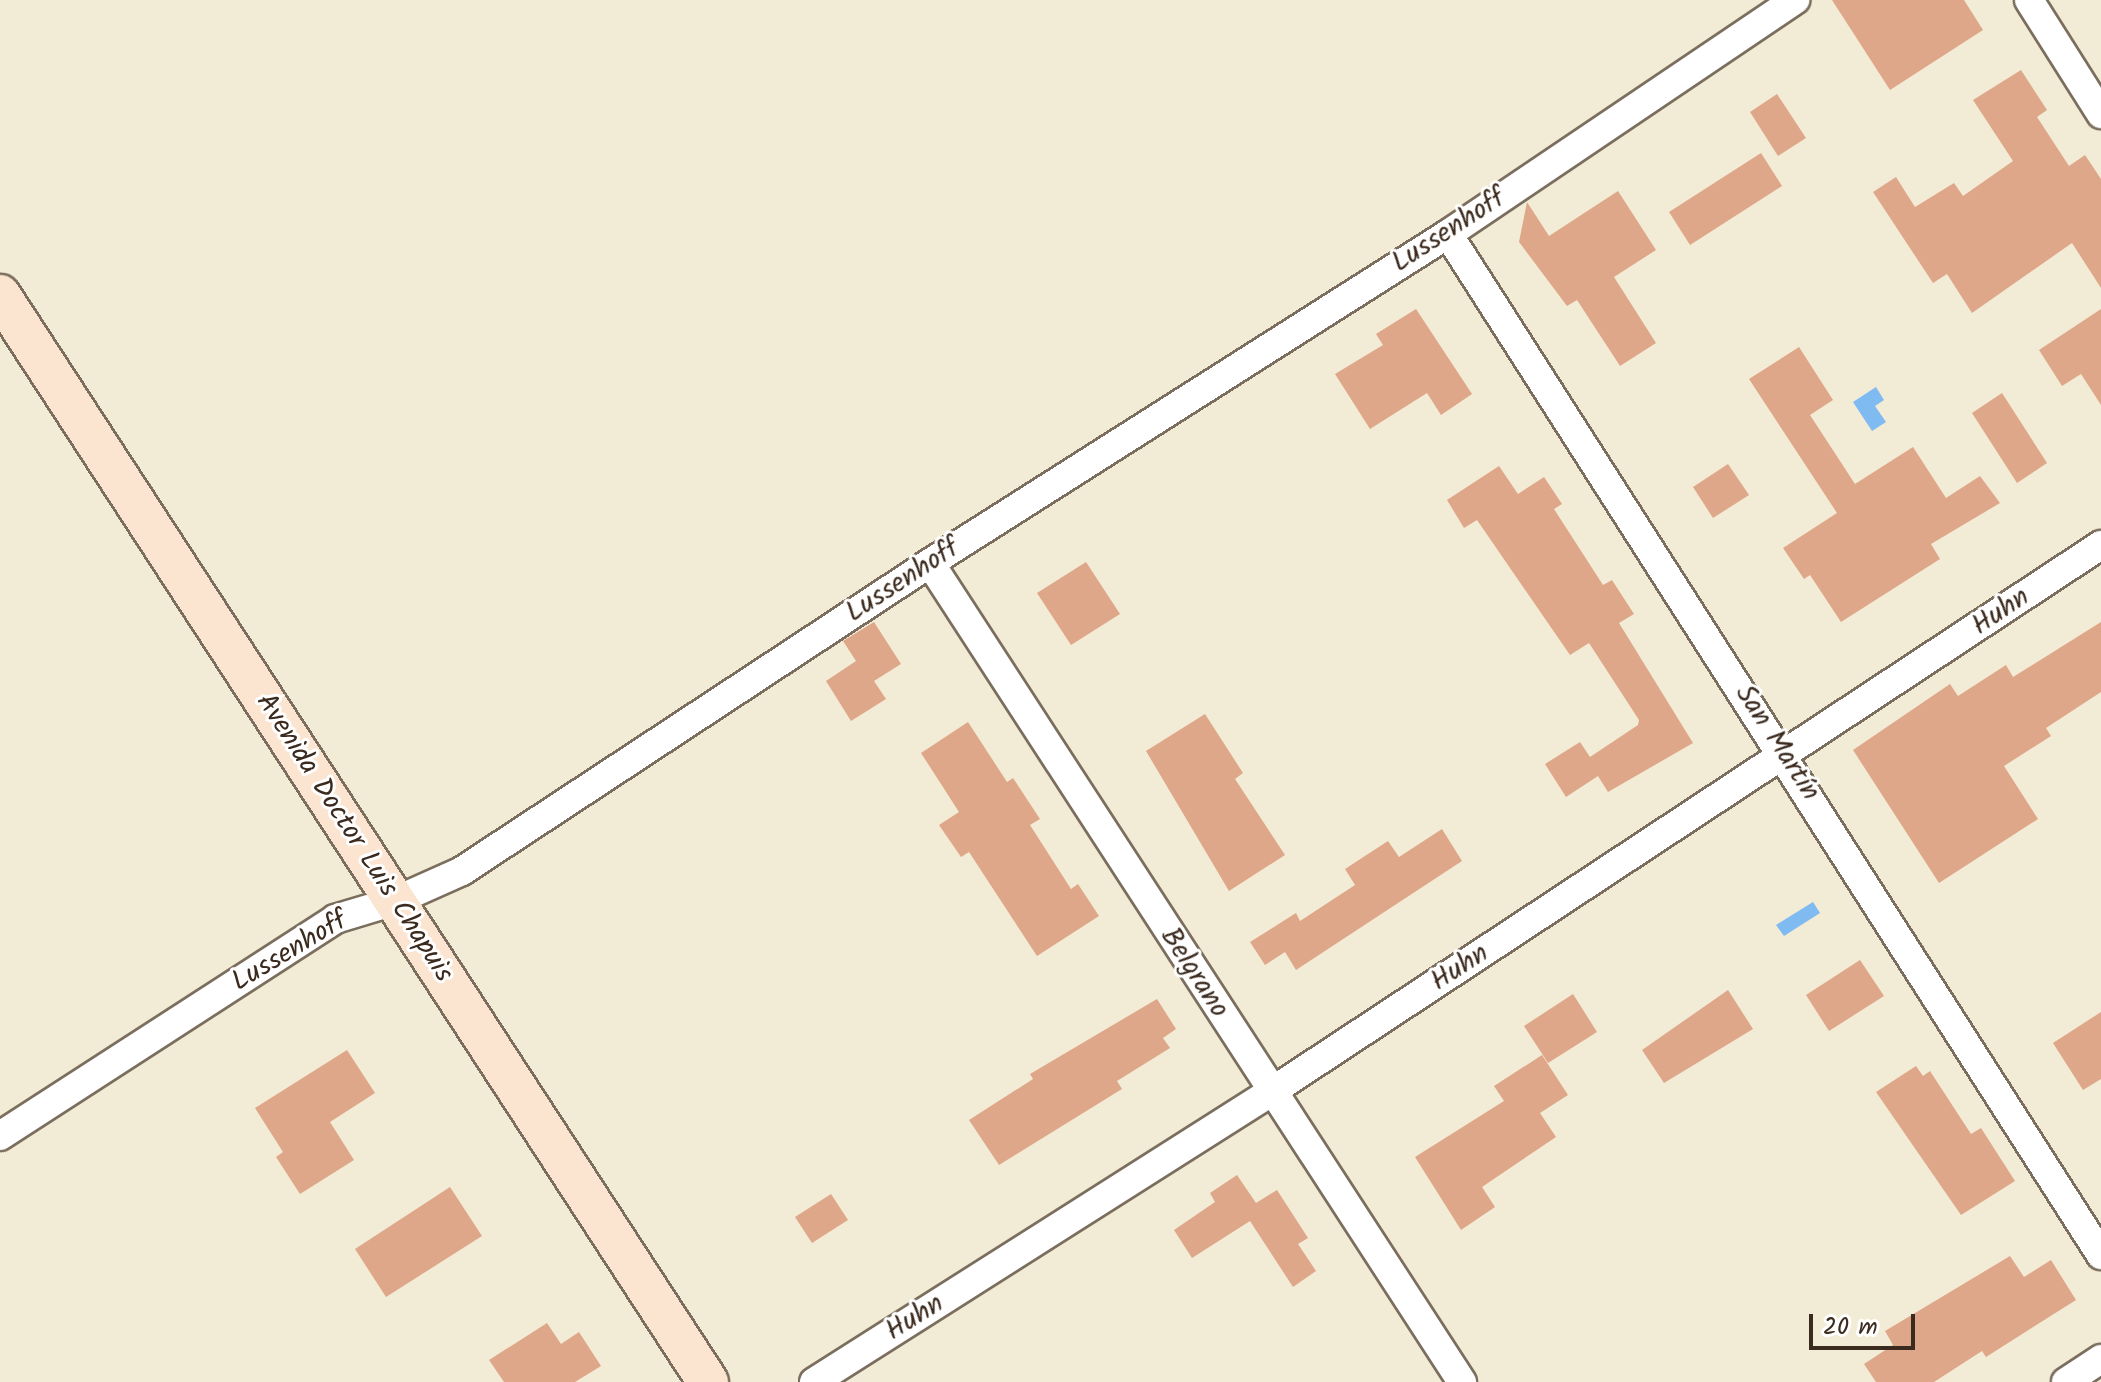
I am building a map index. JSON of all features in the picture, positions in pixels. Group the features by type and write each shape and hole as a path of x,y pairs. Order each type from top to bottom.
{"main road":[{"name":"Avenida Doctor Luis Chapuis","path":"0,295 708,1382"}],"street":[{"name":"Lussenhoff","path":"0,1136 335,919 395,901 462,871 930,563 1448,234 1795,0"},
{"path":"2029,0 2101,114"},
{"name":"San Martín","path":"1448,234 1785,755 2101,1255"},
{"name":"Huhn","path":"814,1382 1271,1092 2101,545"},
{"name":"Belgrano","path":"930,563 1462,1382"},
{"path":"2066,1382 2101,1359"}],"water":[{"path":"1876,387 1884,400 1875,406 1886,422 1872,431 1853,402"},
{"path":"1813,902 1820,913 1784,936 1776,925"}],"building":[{"path":"1832,0 1964,0 1983,30 1890,90"},
{"path":"2021,70 2047,110 2037,117 2069,166 2085,155 2101,179 2101,288 2072,243 1972,313 1947,274 1933,283 1873,192 1896,177 1915,207 1954,183 1963,196 2013,161 1973,100"},
{"path":"1777,94 1806,138 1778,156 1750,112"},
{"path":"1761,153 1782,186 1690,245 1669,212"},
{"path":"1618,191 1656,250 1614,277 1656,343 1620,366 1577,300 1567,306 1519,242 1527,202 1549,236"},
{"path":"1416,309 1472,394 1441,415 1427,393 1370,429 1335,374 1383,345 1376,334"},
{"path":"2101,309 2101,405 2081,374 2062,386 2039,350"},
{"path":"1799,347 1833,400 1810,415 1855,484 1913,447 1946,498 1980,476 2000,503 1931,544 1940,559 1841,622 1810,575 1804,579 1783,548 1837,513 1749,379"},
{"path":"2002,393 2047,463 2017,483 1972,413"},
{"path":"1728,464 1749,495 1713,518 1693,487"},
{"path":"1499,466 1518,494 1544,477 1562,504 1554,509 1603,585 1612,580 1634,614 1619,623 1693,743 1608,792 1598,776 1566,797 1545,764 1580,742 1590,757 1638,725 1639,720 1589,643 1570,655 1477,520 1464,528 1447,500"},
{"path":"1086,562 1120,614 1071,645 1037,593"},
{"path":"874,622 901,664 874,681 886,699 851,721 826,681 856,661 843,641"},
{"path":"2101,622 2101,692 2046,728 2051,736 2004,766 2038,819 1939,883 1853,750 1950,684 1958,696 2006,665 2013,677"},
{"path":"1205,714 1243,773 1235,779 1285,855 1229,891 1146,751"},
{"path":"968,722 1007,782 1013,778 1040,819 1030,825 1071,889 1078,884 1099,916 1037,956 969,852 961,857 939,825 959,812 921,753"},
{"path":"1442,829 1462,861 1296,970 1285,952 1265,965 1250,942 1296,913 1300,921 1355,885 1345,869 1388,841 1399,857"},
{"path":"1860,960 1884,996 1829,1031 1806,995"},
{"path":"1728,990 1753,1029 1664,1083 1642,1050"},
{"path":"1573,994 1597,1032 1548,1063 1524,1026"},
{"path":"1157,999 1176,1029 1163,1038 1170,1048 1117,1081 1122,1089 999,1165 969,1120 1033,1079 1030,1074"},
{"path":"2101,1012 2101,1079 2083,1090 2053,1043"},
{"path":"347,1050 375,1093 330,1122 354,1160 300,1194 276,1157 283,1152 255,1108"},
{"path":"1542,1055 1568,1095 1540,1113 1556,1137 1482,1187 1495,1207 1461,1230 1415,1157 1504,1101 1494,1086"},
{"path":"1916,1066 1923,1076 1930,1071 1971,1134 1981,1128 2015,1181 1961,1215 1876,1092"},
{"path":"1237,1175 1256,1203 1277,1190 1308,1238 1298,1244 1316,1271 1293,1287 1250,1221 1192,1258 1174,1230 1215,1202 1210,1193"},
{"path":"450,1187 482,1236 386,1297 355,1249"},
{"path":"831,1194 848,1220 812,1243 795,1217"},
{"path":"2010,1256 2024,1277 2051,1260 2076,1300 1986,1357 1982,1351 1934,1382 1876,1382 1864,1364 1893,1345 1885,1331"},
{"path":"547,1323 561,1344 579,1332 601,1366 575,1382 504,1382 489,1360"}]}
